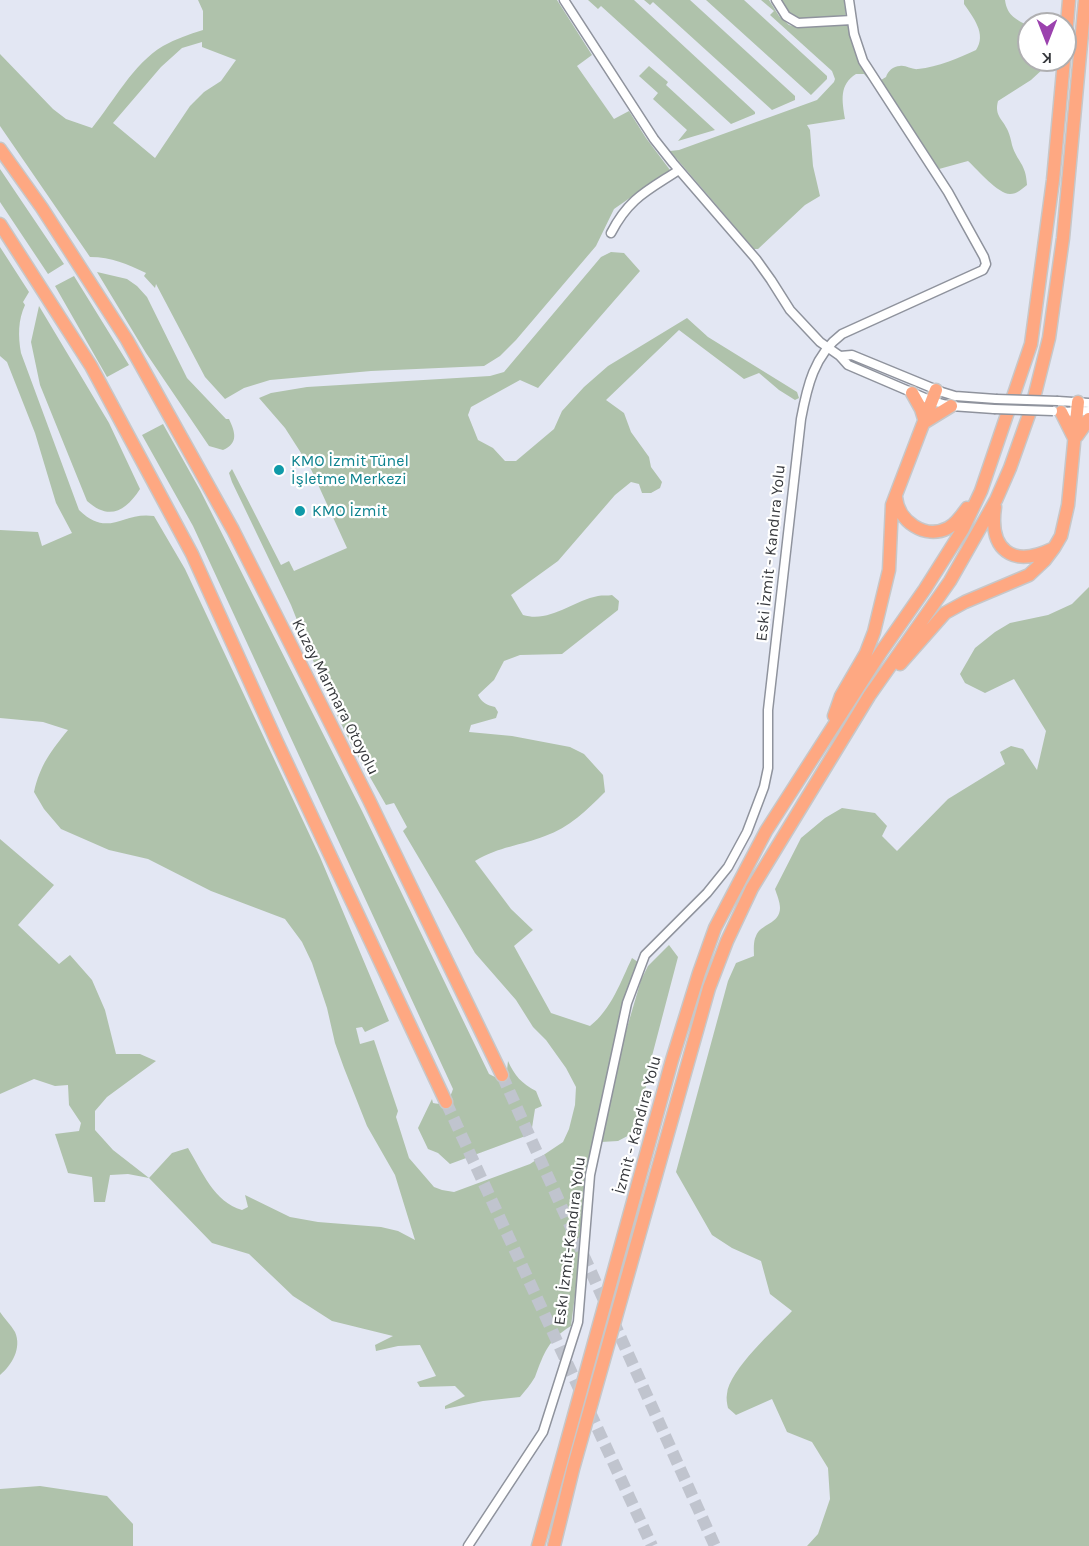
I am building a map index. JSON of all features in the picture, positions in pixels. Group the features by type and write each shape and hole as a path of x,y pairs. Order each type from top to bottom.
{"highway":[{"path":"554,1546 573,1469 709,988 727,941 752,888 869,696 950,582 996,500 1032,406 1049,338 1063,238 1085,0"},
{"path":"826,736 963,529 981,491 1031,344 1051,192 1063,72"},
{"name":"Kuzey Marmara Otoyolu","path":"0,149 42,208 127,340 232,530 369,800 502,1075"},
{"path":"0,224 91,366 192,554 446,1102"},
{"path":"912,393 918,401 925,422"},
{"path":"826,736 841,696 866,653 874,632 889,570 892,504 934,395"},
{"path":"925,422 951,406"},
{"path":"869,696 945,613 1029,575 1045,561 1061,536 1066,520 1075,440 1083,407"},
{"path":"1057,408 1075,440"},
{"path":"1075,440 1089,419"},
{"path":"896,493 897,503 908,522 928,532 949,528 981,491"},
{"path":"996,500 993,528 1002,548 1021,557 1031,557 1054,548"},
{"name":"İzmit - Kandıra Yolu","path":"538,1546 672,1060 715,928 766,831 826,736"}],"street":[{"path":"564,0 654,139 756,259 790,310 820,342 840,356 848,365 912,393 996,399 1057,408"},
{"path":"776,0 786,16 798,23 852,20"},
{"path":"828,347 842,334 983,270 986,264 948,192 863,61 854,34 849,0"},
{"path":"611,233 621,214 631,202 679,170"},
{"name":"Eski İzmit - Kandıra Yolu","path":"672,930 729,867 747,832 764,787 768,768 768,710 801,419 814,369 828,347"},
{"path":"840,356 852,355 934,395 951,406 994,409 1083,407"},
{"name":"Eskı İzmit-Kandıra Yolu","path":"468,1546 543,1432 578,1322 590,1175 627,1003 645,956 672,930"}],"green space":[{"path":"198,0 557,0 592,55 577,66 614,119 629,111 670,170 614,209 596,246 516,340 500,356 484,366 371,371 270,380 244,388 225,399 205,377 156,284 155,288 144,276 146,273 126,264 105,258 90,257 0,126 0,54 53,109 66,119 92,128 133,73 152,54 173,41 203,30 203,11","holes":["202,42 202,47 236,60 221,81 204,92 190,106 155,158 113,123 161,67 182,48"]},
{"path":"588,0 634,0 755,114 731,124 601,6 598,9"},
{"path":"644,0 690,0 795,96 795,100 772,110 653,2 650,5"},
{"path":"706,0 744,0 827,76 827,79 811,95"},
{"path":"761,0 769,0 779,16 789,25 797,27 850,25 856,49 876,87 864,74 856,74 844,88 845,119 807,125 810,130 813,166 820,196 805,205 758,249 754,249 670,151 679,150 817,100 834,82 832,71 770,15 774,11"},
{"path":"781,0 844,0 846,16 799,19 792,16"},
{"path":"964,0 1005,0 1010,14 1017,19 1017,72 1040,72 998,101 998,114 1008,131 1026,178 1027,185 1013,194 1005,193 994,186 968,161 939,169 881,80 895,67 926,68 948,62 976,50 980,38 978,26 964,4"},
{"path":"649,66 668,82 666,85 715,130 678,141 687,130 653,99 658,93 639,76"},
{"path":"0,169 64,264 48,274 0,202"},
{"path":"0,247 29,292 23,302 25,305 20,322 21,353 79,510 90,518 107,523 143,515 154,516 185,569 320,857 389,1021 365,1032 362,1027 356,1028 360,1044 374,1040 398,1111 396,1117 409,1158 434,1187 442,1190 454,1192 530,1164 563,1142 575,1105 576,1087 566,1068 546,1040 533,1027 516,1000 475,953 403,831 407,827 394,803 386,805 352,746 324,688 291,605 229,473 232,469 281,565 289,561 294,571 347,548 310,467 285,428 259,398 271,393 307,387 490,376 504,372 601,257 611,252 624,253 640,271 538,388 520,380 471,407 468,415 478,440 493,448 505,461 516,461 554,429 562,411 608,366 687,318 708,337 797,392 799,398 795,400 759,373 744,379 679,330 606,400 624,413 631,432 649,457 651,467 662,482 660,488 651,493 642,493 639,484 631,482 615,495 558,561 511,595 523,615 533,617 552,614 588,599 612,595 619,601 618,610 562,654 520,655 504,661 494,680 478,695 483,702 495,707 498,712 496,718 471,725 469,732 512,736 570,747 584,754 603,775 605,792 570,823 554,833 493,852 475,861 511,909 533,930 514,946 551,1013 590,1026 610,1004 632,958 638,962 625,995 589,1158 571,1326 552,1342 544,1354 535,1377 520,1397 483,1401 445,1409 445,1406 465,1396 455,1386 420,1387 417,1382 436,1376 420,1345 398,1346 376,1351 375,1345 393,1336 332,1321 293,1296 249,1254 212,1243 149,1178 172,1153 188,1148 216,1193 232,1206 242,1210 248,1207 245,1195 290,1217 318,1222 381,1227 398,1231 415,1240 395,1175 367,1126 344,1068 312,963 302,942 285,919 211,891 148,859 109,850 61,829 44,809 34,792 39,774 47,759 68,730 43,722 0,718 0,530 38,532 42,546 72,533 56,503 35,433 7,362 0,356"},
{"path":"97,272 127,279 147,297 187,378 226,419 229,419 233,428 234,441 232,444 223,450 209,446 146,353"},
{"path":"74,276 129,365 107,377 55,286"},
{"path":"39,306 109,423 140,489 129,503 116,511 103,511 87,501 40,385 31,342"},
{"path":"163,424 200,490 362,811 489,1074 495,1077 502,1075 507,1070 508,1061 519,1079 536,1091 542,1106 535,1109 531,1134 450,1164 438,1153 428,1149 418,1128 432,1099 433,1103 444,1103 449,1099 453,1089 193,526 142,435"},
{"path":"1089,587 1089,1546 807,1546 818,1534 830,1499 828,1468 812,1442 787,1432 772,1399 736,1415 728,1408 727,1399 730,1384 744,1362 792,1311 770,1294 761,1261 732,1248 712,1235 676,1172 728,981 736,963 754,956 754,941 758,932 777,917 780,903 775,889 801,838 825,818 842,808 875,813 887,826 882,836 897,851 948,799 1005,764 1000,752 1011,746 1023,749 1037,770 1046,731 1014,679 985,693 965,683 960,674 975,648 995,632 1010,623 1048,615 1072,604"},
{"path":"0,839 54,885 18,925 59,964 70,955 92,980 105,1010 116,1054 140,1054 156,1061 107,1097 95,1111 95,1130 113,1150 149,1178 128,1174 110,1175 105,1202 94,1202 92,1177 68,1173 55,1134 79,1131 81,1123 69,1105 68,1085 55,1086 34,1079 0,1094"},
{"path":"669,945 678,957 652,1056 637,1131 618,1141 601,1142 624,1038 641,980 648,966"},
{"path":"0,1312 15,1332 17,1344 15,1356 0,1375"},
{"path":"40,1486 107,1496 133,1524 133,1546 0,1546 0,1489"}],"tunnel":[{"path":"502,1075 715,1546"},
{"path":"446,1102 652,1546"}],"place":[{"name":"KMO İzmit Tünel İşletme Merkezi","path":"279,470"},
{"name":"KMO İzmit","path":"300,511"}]}
